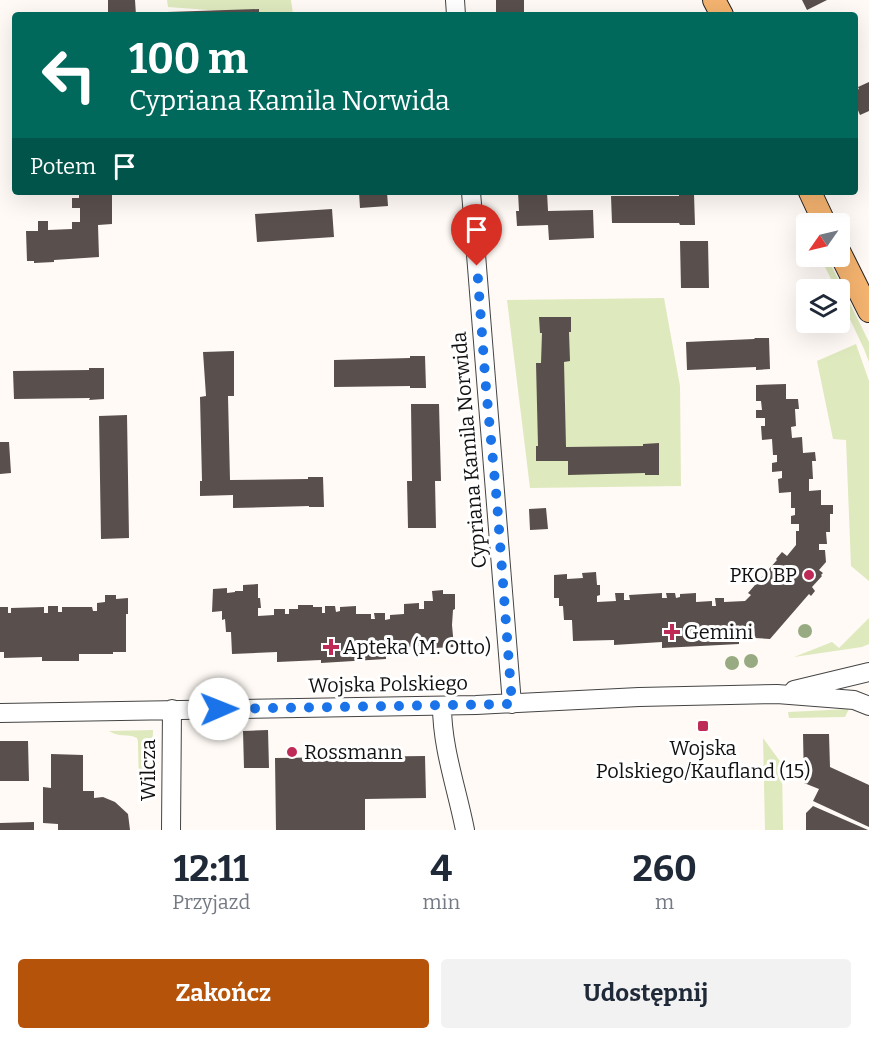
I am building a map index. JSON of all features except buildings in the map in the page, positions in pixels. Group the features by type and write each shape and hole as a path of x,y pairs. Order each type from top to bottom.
{"main road":[{"path":"811,195 820,213"},
{"path":"847,267 869,311"}],"street":[{"name":"Cypriana Kamila Norwida","path":"471,195 512,704"},
{"name":"Wojska Polskiego","path":"777,694 869,672"},
{"name":"Wojska Polskiego","path":"0,712 442,706 639,697 777,694 854,700 869,706"},
{"path":"442,706 447,753 465,830"},
{"name":"Wilcza","path":"171,830 172,709"}],"green space":[{"path":"167,0 291,0 293,12 235,12 168,7"},
{"path":"825,267 832,267 838,279 831,279"},
{"path":"664,298 680,386 681,486 530,488 507,300"},
{"path":"850,304 869,342 869,362 850,319"},
{"path":"856,344 869,381 869,581 851,566 846,440 833,439 817,361"},
{"path":"869,618 869,644 794,657 832,642 839,648"},
{"path":"849,709 845,717 789,718 788,712"},
{"path":"153,730 151,788 142,788 139,785 137,738 109,731"},
{"path":"763,738 782,764 783,830 765,830"}],"place":[{"name":"PKO BP","path":"809,575"},
{"name":"Gemini","path":"672,632"},
{"name":"Apteka (M. Otto)","path":"331,647"},
{"name":"Wojska Polskiego/Kaufland (15)","path":"703,726"},
{"name":"Rossmann","path":"292,752"}],"route":[{"path":"219,709 512,704 477,266"}]}
